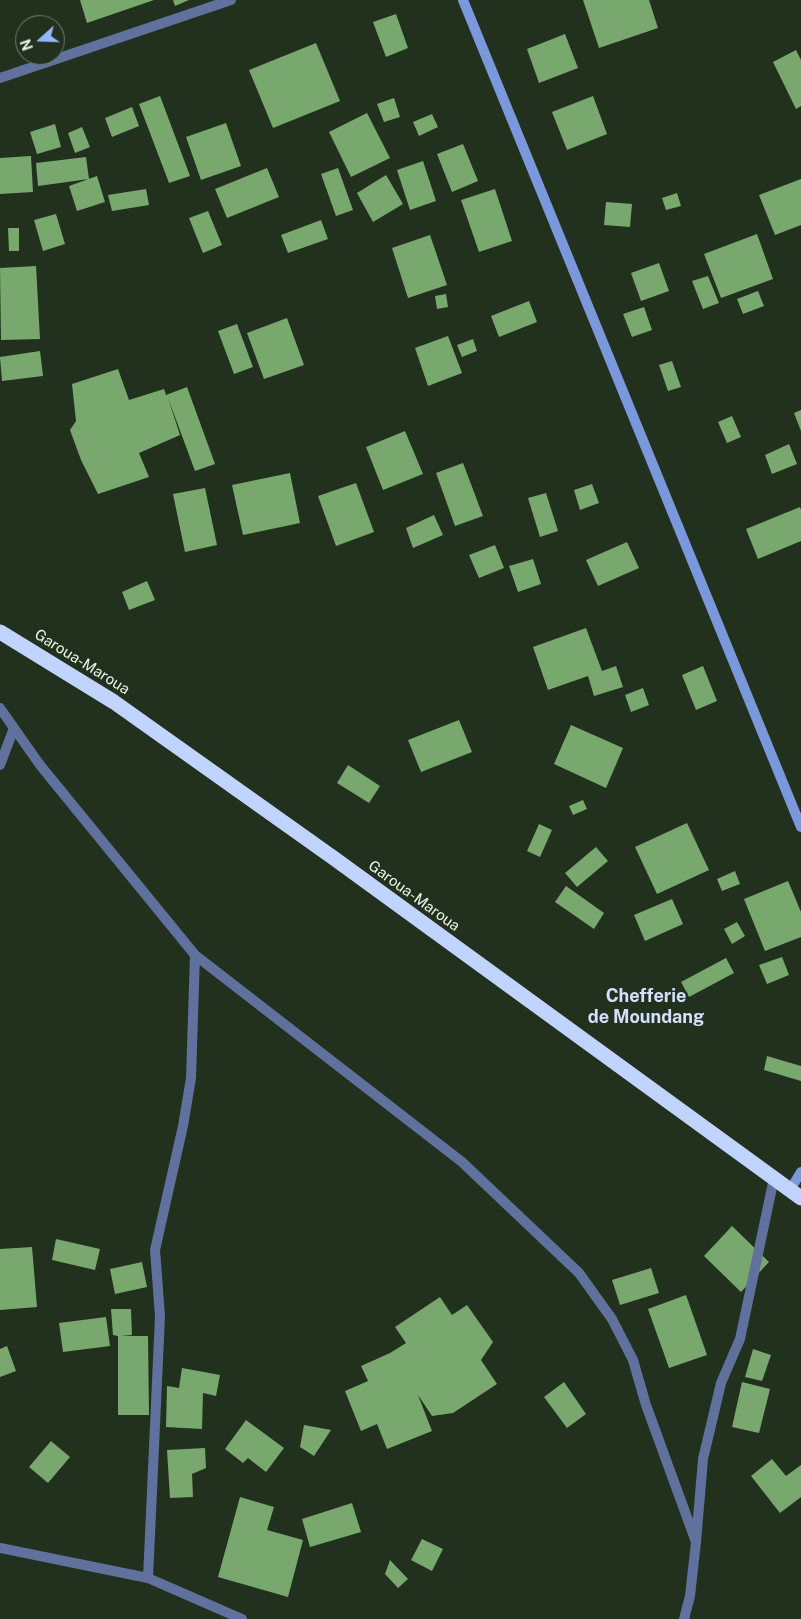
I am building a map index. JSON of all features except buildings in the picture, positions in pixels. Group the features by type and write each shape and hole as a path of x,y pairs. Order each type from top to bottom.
{"highway":[{"name":"Garoua-Maroua","path":"0,632 114,702 335,859 795,1194"}],"main road":[{"path":"463,0 801,827"},
{"path":"795,1194 801,1172"}],"street":[{"path":"0,78 232,0"},
{"path":"0,708 40,765 195,955 462,1162 579,1273 612,1319 633,1360 646,1406 696,1542"},
{"path":"0,765 14,728"},
{"path":"148,1578 160,1316 155,1250 183,1126 191,1078 195,955"},
{"path":"684,1619 690,1596 703,1460 721,1383 740,1339 774,1178"},
{"path":"0,1548 148,1578 242,1619"}],"district":[{"name":"Chefferie de Moundang","path":"646,1006"}]}
